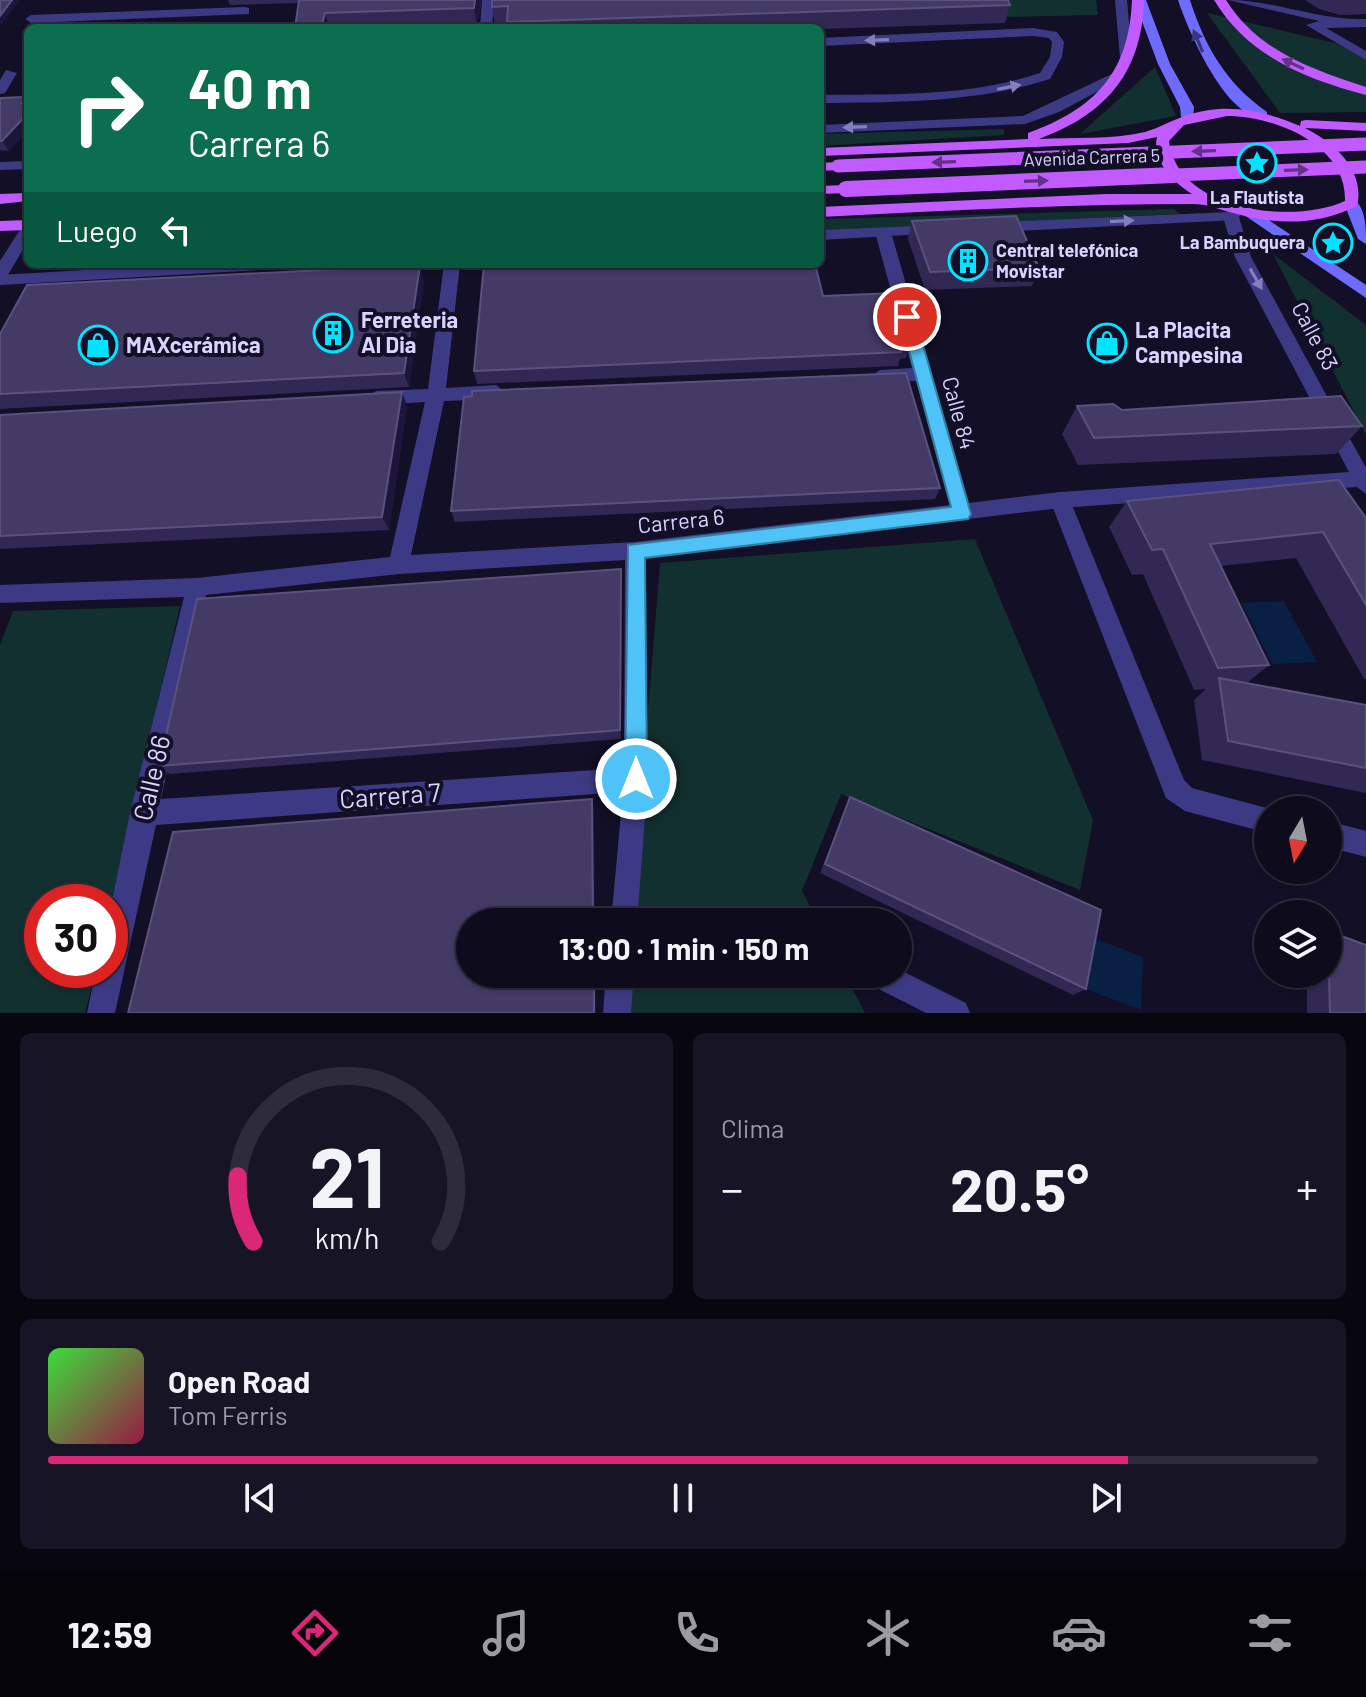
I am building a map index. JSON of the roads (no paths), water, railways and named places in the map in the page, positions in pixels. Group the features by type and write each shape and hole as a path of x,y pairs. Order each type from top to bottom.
{"main road":[{"path":"971,147 1016,141 1055,130 1085,114 1106,95 1118,75 1135,36 1139,0"},
{"path":"1139,0 1164,64 1187,107 1188,117"},
{"path":"1184,0 1211,66 1241,102 1262,115"},
{"path":"1220,0 1229,17 1266,51 1299,68 1366,91"},
{"path":"824,152 1128,139 1151,135 1188,117 1222,112 1262,115 1288,122 1324,138 1350,160 1358,171 1366,239"},
{"path":"1288,122 1366,127"},
{"path":"1173,125 1165,135 1162,147 1166,160 1183,180 1366,293"},
{"name":"Avenida Carrera 5","path":"824,167 1366,144"},
{"name":"Avenida Carrera 5","path":"824,190 1366,167"},
{"path":"1239,213 1310,218 1327,215 1359,196"},
{"path":"0,199 24,197"},
{"name":"Avenida Carrera 5","path":"824,212 1107,199 1212,199"},
{"path":"0,226 24,226"}],"street":[{"path":"145,24 160,0"},
{"path":"486,24 488,0"},
{"path":"1121,0 1126,58"},
{"path":"1234,0 1350,24"},
{"path":"31,19 245,11"},
{"path":"1229,17 1289,18 1312,25 1365,53"},
{"path":"1312,25 1366,23"},
{"path":"824,42 1033,32 1053,35 1058,42 1056,57 1045,76 1016,88 959,94 824,99"},
{"path":"0,90 11,73"},
{"path":"824,129 1025,120 1054,109 1118,75"},
{"path":"0,166 24,165"},
{"path":"978,228 1239,213"},
{"name":"Calle 83","path":"1239,213 1243,257 1365,482"},
{"path":"824,235 946,229"},
{"name":"Calle 84","path":"883,232 962,514"},
{"path":"0,277 24,233"},
{"path":"0,277 191,268"},
{"path":"399,565 436,395 452,268"},
{"path":"861,377 924,374"},
{"path":"358,399 515,392"},
{"path":"1299,415 1329,413"},
{"name":"Carrera 6","path":"0,594 197,587 399,565 635,551 1060,500 1365,482"},
{"path":"1060,500 1175,789 1185,799 1254,816"},
{"path":"625,908 636,779 635,551"},
{"name":"Calle 86","path":"128,884 197,587"},
{"name":"Carrera 7","path":"143,813 636,779"},
{"path":"1342,838 1366,844"},
{"name":"Calle 86","path":"101,1013 106,988"},
{"path":"617,1013 619,988"},
{"path":"907,988 956,1013"}],"water":[{"path":"1284,601 1317,662 1272,664 1242,603"},
{"path":"1091,937 1143,957 1141,1010 1086,989"}],"place":[{"name":"La Flautista","path":"1257,163"},
{"name":"La Bambuquera","path":"1333,243"},
{"name":"Central telefónica Movistar","path":"968,261"},
{"name":"Ferreteria Al Dia","path":"333,333"},
{"name":"La Placita Campesina","path":"1107,343"},
{"name":"MAXcerámica","path":"98,345"}]}
